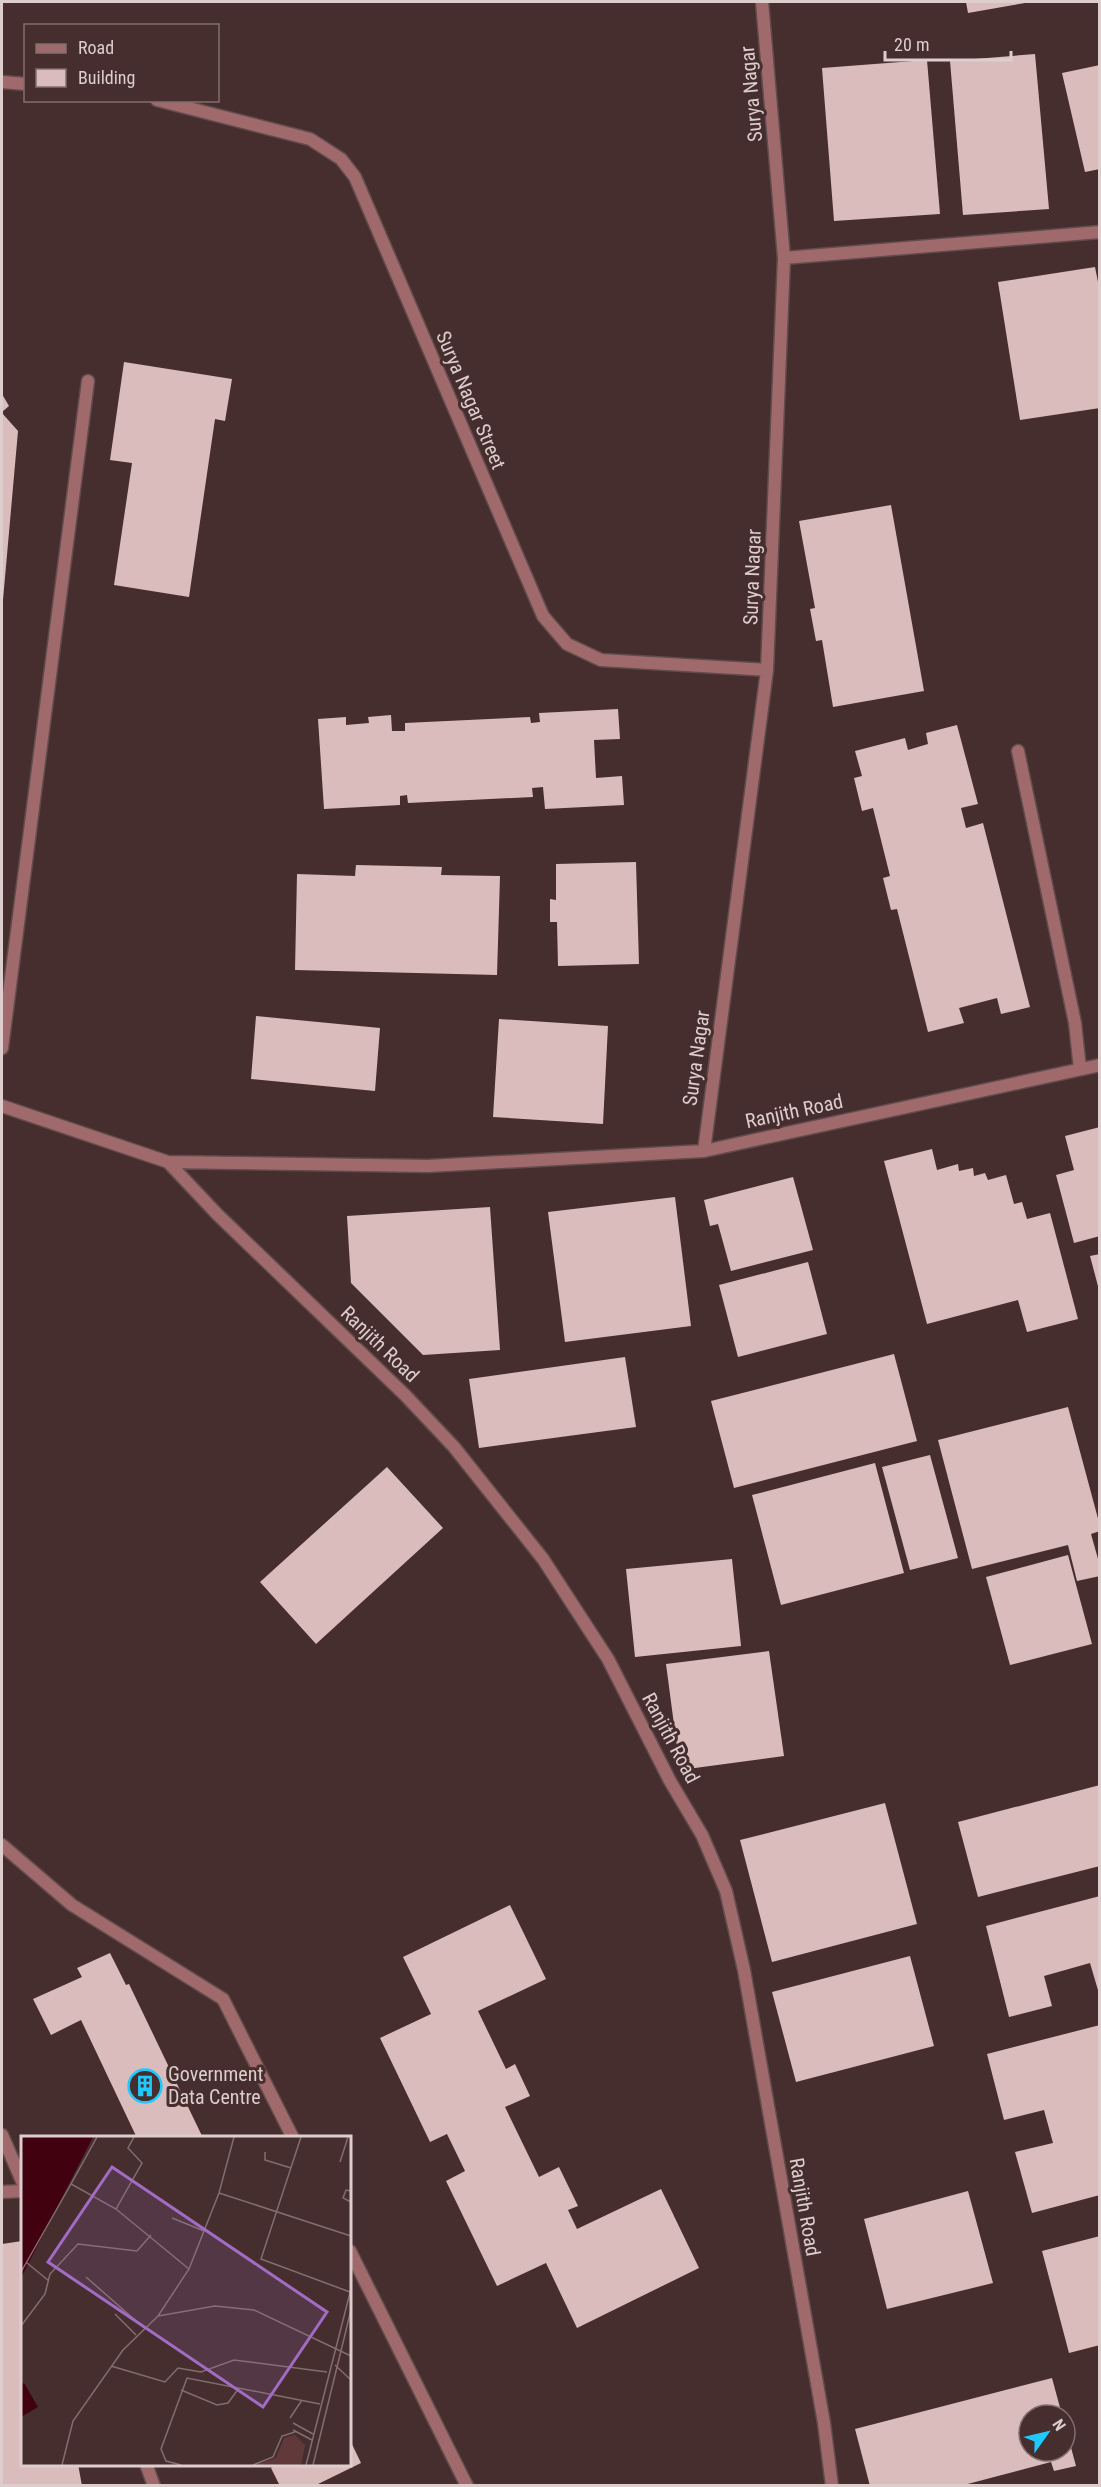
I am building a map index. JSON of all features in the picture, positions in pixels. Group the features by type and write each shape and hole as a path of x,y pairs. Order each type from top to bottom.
{"street":[{"name":"Surya Nagar","path":"704,1151 767,670 784,258 762,2"},
{"path":"2,82 24,84"},
{"name":"Surya Nagar Street","path":"165,102 310,139 340,159 355,177 543,616 567,644 601,660 767,670"},
{"path":"784,258 1100,232"},
{"path":"2,1048 88,381"},
{"path":"1018,751 1075,1023 1080,1069"},
{"name":"Ranjith Road","path":"2,1106 168,1162 428,1166 704,1151 1100,1065"},
{"name":"Ranjith Road","path":"168,1162 217,1214 405,1395 454,1447 514,1521 543,1559 608,1659 670,1781 702,1834 726,1891 744,1970 824,2423 832,2486"},
{"path":"2,1845 72,1905 223,1999 292,2136"},
{"path":"2,2135 21,2179"},
{"path":"2,2192 21,2191"},
{"path":"351,2253 467,2486"},
{"path":"147,2466 154,2486"}],"building":[{"path":"966,2 1025,2 1025,3 968,13"},
{"path":"1035,54 1049,209 963,215 950,61"},
{"path":"927,60 940,214 834,221 822,68"},
{"path":"1100,65 1100,169 1085,172 1062,73"},
{"path":"1095,267 1100,292 1100,408 1020,420 998,282"},
{"path":"124,362 232,379 225,421 215,419 189,597 114,585 132,463 110,460"},
{"path":"2,394 9,406 2,412"},
{"path":"2,413 18,431 3,600 2,600"},
{"path":"891,505 924,691 833,707 822,640 816,641 810,609 815,608 799,521"},
{"path":"618,709 620,739 594,740 596,778 622,776 624,805 545,809 543,787 532,788 533,797 408,803 407,795 400,796 400,805 324,809 318,719 346,717 346,725 369,723 368,717 391,715 392,731 405,731 405,723 530,717 531,723 540,722 539,713"},
{"path":"957,725 978,804 961,808 966,828 983,823 1030,1007 1001,1014 997,998 959,1008 964,1023 928,1032 897,909 891,910 883,878 890,876 873,808 862,811 854,778 862,776 855,751 905,738 908,750 928,744 926,733"},
{"path":"636,862 639,964 558,966 557,922 550,922 550,899 556,900 556,864"},
{"path":"356,865 442,867 441,875 500,876 497,975 295,970 297,874 355,876"},
{"path":"256,1016 380,1028 375,1091 251,1079"},
{"path":"499,1019 608,1026 603,1124 493,1117"},
{"path":"1100,1127 1100,1236 1074,1243 1056,1175 1074,1170 1065,1136"},
{"path":"932,1149 937,1170 958,1164 959,1171 973,1168 974,1176 985,1173 988,1180 1006,1175 1014,1204 1022,1202 1027,1219 1050,1213 1078,1319 1027,1332 1018,1300 927,1324 884,1161"},
{"path":"793,1177 813,1250 731,1271 718,1224 710,1226 704,1200"},
{"path":"675,1197 691,1326 565,1342 548,1212"},
{"path":"490,1207 500,1350 423,1355 351,1283 347,1216"},
{"path":"1100,1254 1100,1290 1099,1290 1090,1256"},
{"path":"808,1262 827,1334 738,1357 719,1285"},
{"path":"894,1354 917,1441 734,1488 711,1401"},
{"path":"625,1357 636,1427 479,1448 469,1379"},
{"path":"1068,1407 1100,1526 1100,1531 1091,1534 1100,1566 1100,1576 1077,1581 1068,1545 972,1569 938,1440"},
{"path":"930,1455 958,1558 910,1570 882,1467"},
{"path":"875,1463 904,1573 781,1605 752,1495"},
{"path":"387,1467 443,1528 316,1644 260,1582"},
{"path":"1068,1555 1092,1644 1010,1665 986,1577"},
{"path":"732,1559 741,1646 635,1657 626,1569"},
{"path":"769,1651 784,1756 680,1770 666,1664"},
{"path":"1100,1785 1100,1866 978,1897 958,1822"},
{"path":"885,1803 917,1924 772,1962 740,1840"},
{"path":"1100,1896 1100,1997 1090,1963 1044,1976 1052,2006 1009,2017 986,1926"},
{"path":"510,1905 546,1979 478,2011 506,2069 515,2064 530,2096 505,2107 539,2177 559,2167 578,2206 568,2210 577,2229 661,2189 699,2268 577,2328 546,2263 497,2286 446,2181 465,2171 447,2134 430,2142 380,2038 431,2014 403,1957"},
{"name":"Government Data Centre","path":"110,1953 126,1985 129,1984 202,2136 136,2136 81,2020 51,2035 33,1999 82,1977 77,1968"},
{"path":"910,1956 934,2046 796,2082 772,1992"},
{"path":"1100,2025 1100,2195 1032,2213 1015,2152 1053,2143 1044,2110 1004,2120 987,2054"},
{"path":"968,2191 993,2283 887,2309 864,2219"},
{"path":"1100,2236 1100,2345 1069,2353 1042,2251"},
{"path":"21,2241 21,2466 78,2466 82,2486 2,2486 2,2244"},
{"path":"1052,2378 1059,2403 1017,2403 1017,2463 1047,2463 960,2486 870,2486 855,2429"},
{"path":"351,2442 361,2463 314,2486 280,2486 271,2468 274,2466 351,2466"},
{"path":"1051,2463 1075,2463 1076,2466 1054,2471"}],"place":[{"name":"Government Data Centre","path":"145,2086"}]}
